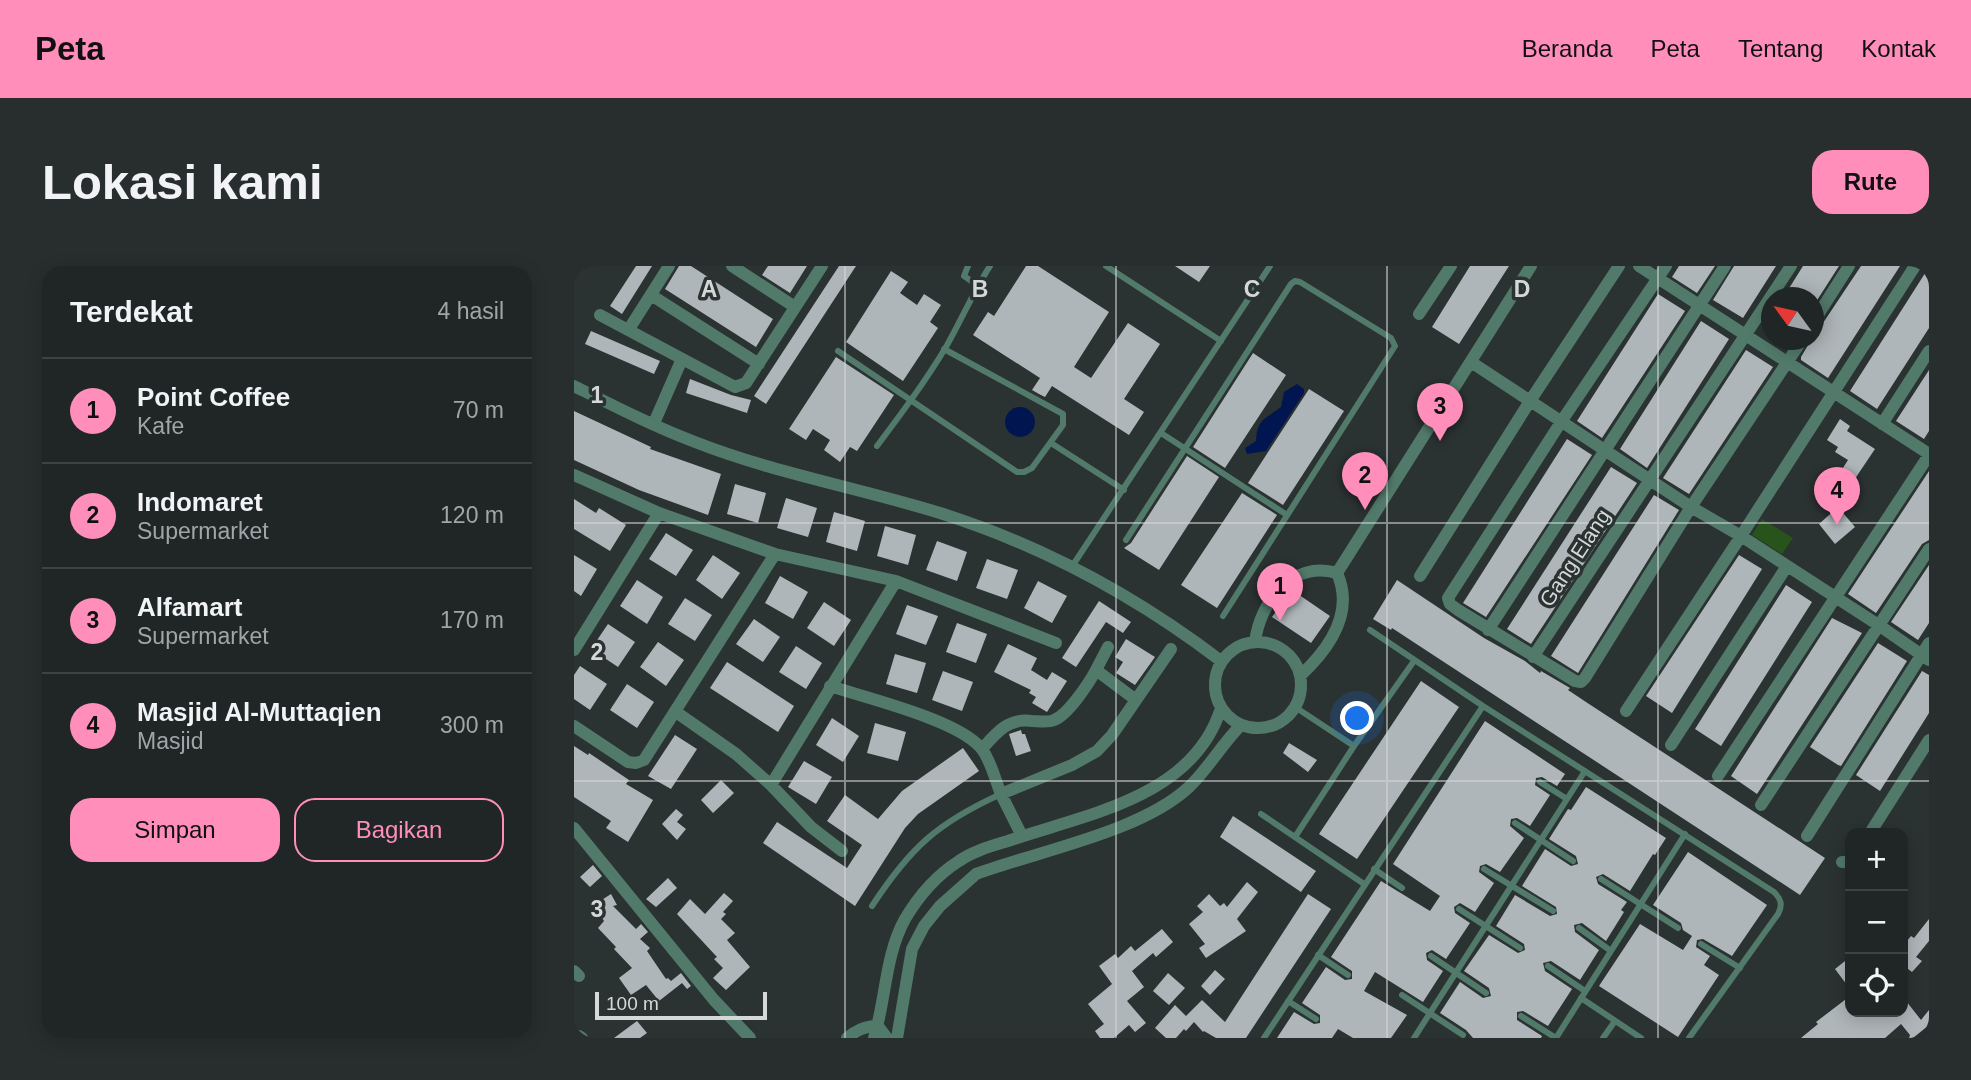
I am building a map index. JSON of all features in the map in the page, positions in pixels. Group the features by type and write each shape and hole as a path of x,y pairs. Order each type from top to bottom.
{"street":[{"path":"629,329 669,266"},
{"path":"600,315 735,387 746,383 822,266"},
{"path":"1419,314 1451,266"},
{"path":"1337,573 1531,266"},
{"path":"1420,576 1619,266"},
{"path":"1639,266 1929,454 1837,599 1718,776"},
{"path":"1666,266 1561,422 1448,598 1452,606 1488,630 1575,681 1583,681 1691,507 1795,350"},
{"path":"1488,630 1725,266"},
{"name":"Gang Elang","path":"1533,657 1791,266"},
{"path":"1824,305 1849,266"},
{"path":"1626,710 1915,266"},
{"path":"738,268 795,307"},
{"path":"651,295 759,364"},
{"path":"1882,424 1929,351"},
{"path":"654,423 682,359"},
{"path":"1471,362 1691,507 1880,626 1925,658"},
{"path":"574,386 694,442 951,517 1045,554 1147,609 1221,662"},
{"path":"574,475 659,513 775,554 895,581 1056,643"},
{"path":"574,650 659,513"},
{"path":"1761,805 1929,549"},
{"path":"574,726 628,762 636,764 643,760 775,554"},
{"path":"1671,745 1787,566"},
{"path":"1255,642 1260,617 1276,591 1301,575 1317,571 1337,573"},
{"path":"1300,676 1325,652 1335,632 1342,609 1343,587 1337,573"},
{"path":"771,785 895,581"},
{"path":"1255,642 1279,647 1296,664 1300,676 1299,697 1295,707 1277,724 1265,728 1241,726 1220,708 1214,685 1221,662 1236,647 1255,642"},
{"path":"1807,836 1925,658 1929,643"},
{"path":"982,749 1004,726 1018,719 1053,721 1062,715 1089,682 1108,647"},
{"path":"1001,794 1072,765 1097,751 1112,735 1171,649"},
{"path":"1096,670 1136,700"},
{"path":"830,686 947,725 982,749 1022,836"},
{"path":"876,1032 893,945 905,919 942,874 961,859 1105,809 1154,788 1176,773 1203,744 1215,726 1220,708"},
{"path":"676,712 714,737 842,851"},
{"path":"897,1038 912,949 924,926 940,905 960,886 976,874 1116,828 1166,804 1189,786 1241,726"},
{"path":"1873,828 1929,740"},
{"path":"574,828 714,1000 750,1038"},
{"path":"847,1038 862,1029 887,1038"},
{"path":"575,1038 582,1038"}],"lane":[{"path":"968,266 964,276 977,285"},
{"path":"877,446 912,400 962,320 977,285 990,266"},
{"path":"1106,266 1221,341"},
{"path":"1071,568 1270,266"},
{"path":"1126,540 1295,281 1391,338 1395,346 1223,616"},
{"path":"838,351 1017,472 1032,468 1063,425 1063,414 944,349"},
{"path":"1161,433 1287,515"},
{"path":"1051,443 1124,490"},
{"path":"1370,630 1780,898 1780,912 1689,1038"},
{"path":"1295,837 1414,661"},
{"path":"1264,1038 1483,706"},
{"path":"1295,707 1354,746"},
{"path":"1414,1038 1585,771"},
{"path":"1540,782 1567,799"},
{"path":"873,906 895,871 925,839 971,808 1001,794"},
{"path":"1261,814 1364,884"},
{"path":"1515,823 1573,861"},
{"path":"1521,1016 1556,1038 1685,834"},
{"path":"1374,869 1402,888"},
{"path":"1484,869 1553,911"},
{"path":"1601,879 1678,928"},
{"path":"1459,909 1520,948"},
{"path":"1579,928 1611,951"},
{"path":"1701,944 1740,968"},
{"path":"1318,955 1348,975"},
{"path":"1432,956 1486,993"},
{"path":"1548,965 1585,991"},
{"path":"1402,995 1463,1035"},
{"path":"1581,998 1641,1038"},
{"path":"1288,1001 1316,1019"},
{"path":"1603,1038 1615,1021"}],"green space":[{"path":"1762,519 1793,538 1782,554 1752,535"}],"shaded area":[{"path":"1297,384 1304,389 1304,393 1266,451 1247,454 1245,448 1256,441 1260,423 1281,407 1284,392"},
{"path":"1020,407 1031,411 1035,422 1031,433 1020,437 1009,433 1005,422 1009,411"}],"building":[{"path":"636,266 652,266 622,314 610,306"},
{"path":"679,266 691,266 773,319 756,347 665,289"},
{"path":"768,266 807,266 790,293 762,275"},
{"path":"839,266 856,266 766,404 754,396"},
{"path":"1026,266 1038,266 1109,312 1074,367 1091,378 1128,323 1160,344 1124,399 1144,412 1129,435 1052,386 1045,397 1032,390 1040,378 973,335 988,312 994,316"},
{"path":"1175,266 1210,266 1199,282"},
{"path":"1470,266 1509,266 1459,344 1432,327"},
{"path":"1679,266 1715,266 1697,293 1672,277"},
{"path":"1734,266 1776,266 1743,318 1713,300"},
{"path":"1803,266 1839,266 1824,289 1824,287 1790,287"},
{"path":"1861,266 1900,266 1828,378 1801,360 1805,350 1824,350 1824,322"},
{"path":"1929,267 1929,328 1877,409 1850,391"},
{"path":"891,271 908,282 900,293 917,305 924,294 941,305 930,322 938,328 903,381 846,342"},
{"path":"1658,294 1685,311 1602,438 1577,421"},
{"path":"1701,321 1729,339 1647,468 1620,449"},
{"path":"591,331 660,361 654,374 585,344"},
{"path":"1746,350 1773,367 1689,494 1663,478"},
{"path":"1253,353 1286,375 1225,468 1193,447"},
{"path":"836,357 894,395 857,451 850,447 840,462 824,450 830,440 813,429 806,440 789,429"},
{"path":"1929,370 1929,431 1924,439 1896,421"},
{"path":"690,379 751,400 747,413 686,393"},
{"path":"1309,389 1344,411 1283,505 1248,483"},
{"path":"574,411 651,447 650,449 721,474 708,515 639,490 574,460"},
{"path":"1840,419 1850,426 1847,431 1875,449 1840,501 1827,493 1848,460 1835,452 1838,447 1827,440"},
{"path":"1567,439 1592,455 1486,617 1463,603"},
{"path":"1187,456 1219,477 1159,570 1124,548 1131,543"},
{"path":"1611,467 1637,483 1531,644 1507,629"},
{"path":"1929,471 1929,540 1922,544 1876,613 1848,594"},
{"path":"735,484 766,493 758,523 727,514"},
{"path":"1242,493 1277,515 1217,608 1181,585"},
{"path":"1654,495 1679,510 1578,673 1551,656"},
{"path":"786,498 817,508 808,537 777,528"},
{"path":"574,499 596,513 599,508 626,525 610,551 574,529"},
{"path":"1838,507 1855,527 1835,544 1819,524"},
{"path":"834,512 865,521 857,551 826,542"},
{"path":"885,526 916,535 908,565 877,556"},
{"path":"666,533 693,550 676,576 649,559"},
{"path":"937,541 967,552 957,581 926,570"},
{"path":"574,555 597,569 581,596 574,591"},
{"path":"713,555 740,573 722,599 696,580"},
{"path":"1739,555 1762,569 1672,713 1646,696"},
{"path":"987,559 1018,570 1007,599 976,588"},
{"path":"1929,565 1929,623 1918,640 1891,622"},
{"path":"780,576 808,592 793,619 765,603"},
{"path":"637,580 663,597 647,624 620,606"},
{"path":"1397,580 1540,673 1541,671 1570,688 1568,690 1825,858 1800,895 1392,628 1391,630 1373,619"},
{"path":"1038,581 1067,596 1052,623 1024,608"},
{"path":"1786,585 1812,602 1721,746 1695,729"},
{"path":"1292,590 1330,616 1311,643 1272,617"},
{"path":"685,598 712,615 695,641 668,624"},
{"path":"1099,601 1131,622 1123,633 1106,622 1076,667 1062,658"},
{"path":"824,602 851,620 834,646 807,628"},
{"path":"907,605 938,616 926,645 896,634"},
{"path":"1832,618 1862,633 1757,794 1731,776"},
{"path":"754,619 780,637 763,662 736,644"},
{"path":"957,623 987,634 976,663 946,652"},
{"path":"608,624 635,642 618,667 591,649"},
{"path":"1126,639 1155,657 1135,685 1116,673 1123,662 1115,657"},
{"path":"658,642 684,660 666,686 640,667"},
{"path":"1878,643 1907,661 1841,766 1810,747"},
{"path":"1008,644 1037,658 1031,670 1047,680 1052,672 1067,681 1047,712 1032,703 1036,697 1029,693 1031,690 994,672"},
{"path":"796,646 822,663 806,689 779,672"},
{"path":"895,654 926,663 917,693 886,684"},
{"path":"727,662 794,706 778,732 710,688"},
{"path":"580,666 607,684 590,710 574,699 574,675"},
{"path":"943,671 973,682 962,711 932,700"},
{"path":"1922,671 1929,675 1929,713 1880,791 1856,775"},
{"path":"1421,681 1459,707 1357,859 1319,834"},
{"path":"627,684 654,702 637,728 610,710"},
{"path":"832,718 859,736 843,762 816,745"},
{"path":"1485,721 1565,774 1557,786 1542,777 1536,778 1535,785 1550,795 1530,826 1517,818 1511,819 1510,826 1524,838 1500,872 1486,864 1480,866 1479,872 1494,883 1475,912 1460,903 1454,907 1455,913 1470,923 1446,959 1432,950 1426,953 1427,960 1443,971 1423,1002 1375,972 1364,991 1407,1015 1391,1038 1353,1038 1338,1029 1332,1038 1277,1038 1294,1012 1314,1024 1320,1023 1320,1015 1302,1003 1326,967 1345,980 1352,979 1352,971 1331,957 1381,881 1430,911 1440,896 1393,864"},
{"path":"875,723 906,732 898,761 867,753"},
{"path":"1021,730 1031,751 1016,756 1009,734"},
{"path":"675,735 697,749 671,789 648,776"},
{"path":"1289,743 1317,760 1308,772 1283,753"},
{"path":"574,746 629,780 626,784 653,800 628,842 606,828 611,821 574,797"},
{"path":"963,748 979,771 918,814 905,828 855,906 763,843 777,822 847,868 862,845 827,821 845,795 878,819 902,791"},
{"path":"804,761 832,777 816,804 788,787"},
{"path":"721,780 734,793 713,813 701,800"},
{"path":"1586,787 1666,838 1630,891 1603,874 1596,877 1598,884 1627,902 1621,910 1624,912 1606,941 1582,923 1574,925 1575,932 1599,950 1580,980 1551,961 1543,963 1545,971 1572,989 1548,1026 1523,1011 1517,1012 1517,1020 1542,1036 1541,1038 1473,1038 1466,1030 1440,1013 1460,982 1483,998 1491,996 1489,988 1464,971 1489,935 1518,953 1525,950 1524,944 1496,926 1515,895 1550,916 1557,914 1556,907 1522,886 1545,849 1571,866 1578,864 1576,856 1549,839"},
{"path":"676,809 683,815 677,822 686,829 677,840 662,824"},
{"path":"1233,816 1316,871 1301,892 1220,837"},
{"path":"1688,852 1767,905 1732,956 1703,939 1697,940 1696,947 1710,956 1704,965 1719,975 1678,1037 1599,986 1640,924 1683,950 1692,936 1683,930 1681,923 1653,905"},
{"path":"593,865 602,876 590,887 580,877"},
{"path":"668,878 677,888 656,907 646,899"},
{"path":"1247,882 1258,892 1237,919 1246,931 1206,958 1199,948 1205,944 1189,924 1203,912 1197,906 1209,894 1220,906 1224,903 1227,907"},
{"path":"724,893 733,901 723,912 726,914 721,919 735,933 727,940 750,967 726,990 713,978 723,968 714,959 717,957 677,914 690,899 705,914"},
{"path":"611,894 617,905 613,906 636,929 641,924 648,932 640,939 650,948 647,951 666,979 671,981 681,973 691,986 687,989 682,983 659,1001 646,985 631,995 619,978 632,968 598,928 604,921 594,905"},
{"path":"1308,894 1331,909 1246,1038 1216,1038 1203,1032 1194,1022 1176,1038 1166,1038 1155,1028 1175,1005 1186,1016 1202,1000 1225,1022"},
{"path":"1929,919 1929,941 1916,957 1922,961 1912,972 1908,969 1908,940 1911,936 1914,938"},
{"path":"1162,929 1173,942 1156,957 1153,953 1132,971 1144,987 1127,1001 1146,1023 1135,1032 1129,1025 1114,1038 1100,1038 1095,1031 1104,1024 1088,1004 1112,984 1099,966 1115,954 1118,958 1131,946 1135,951"},
{"path":"1845,961 1845,982 1835,969"},
{"path":"1215,970 1225,979 1210,995 1201,986"},
{"path":"1168,973 1185,988 1169,1005 1153,991"},
{"path":"1845,1000 1845,1017 1908,1017 1908,1003 1921,1020 1929,1010 1929,1025 1913,1038 1909,1038 1910,1035 1901,1024 1885,1038 1801,1038 1818,1024 1816,1022"},
{"path":"637,1021 647,1033 640,1038 614,1038"}],"place":[{"name":"Alfamart","path":"1440,441"},
{"name":"Indomaret","path":"1365,510"},
{"name":"Masjid Al-Muttaqien","path":"1837,525"},
{"name":"Point Coffee","path":"1280,621"}]}
